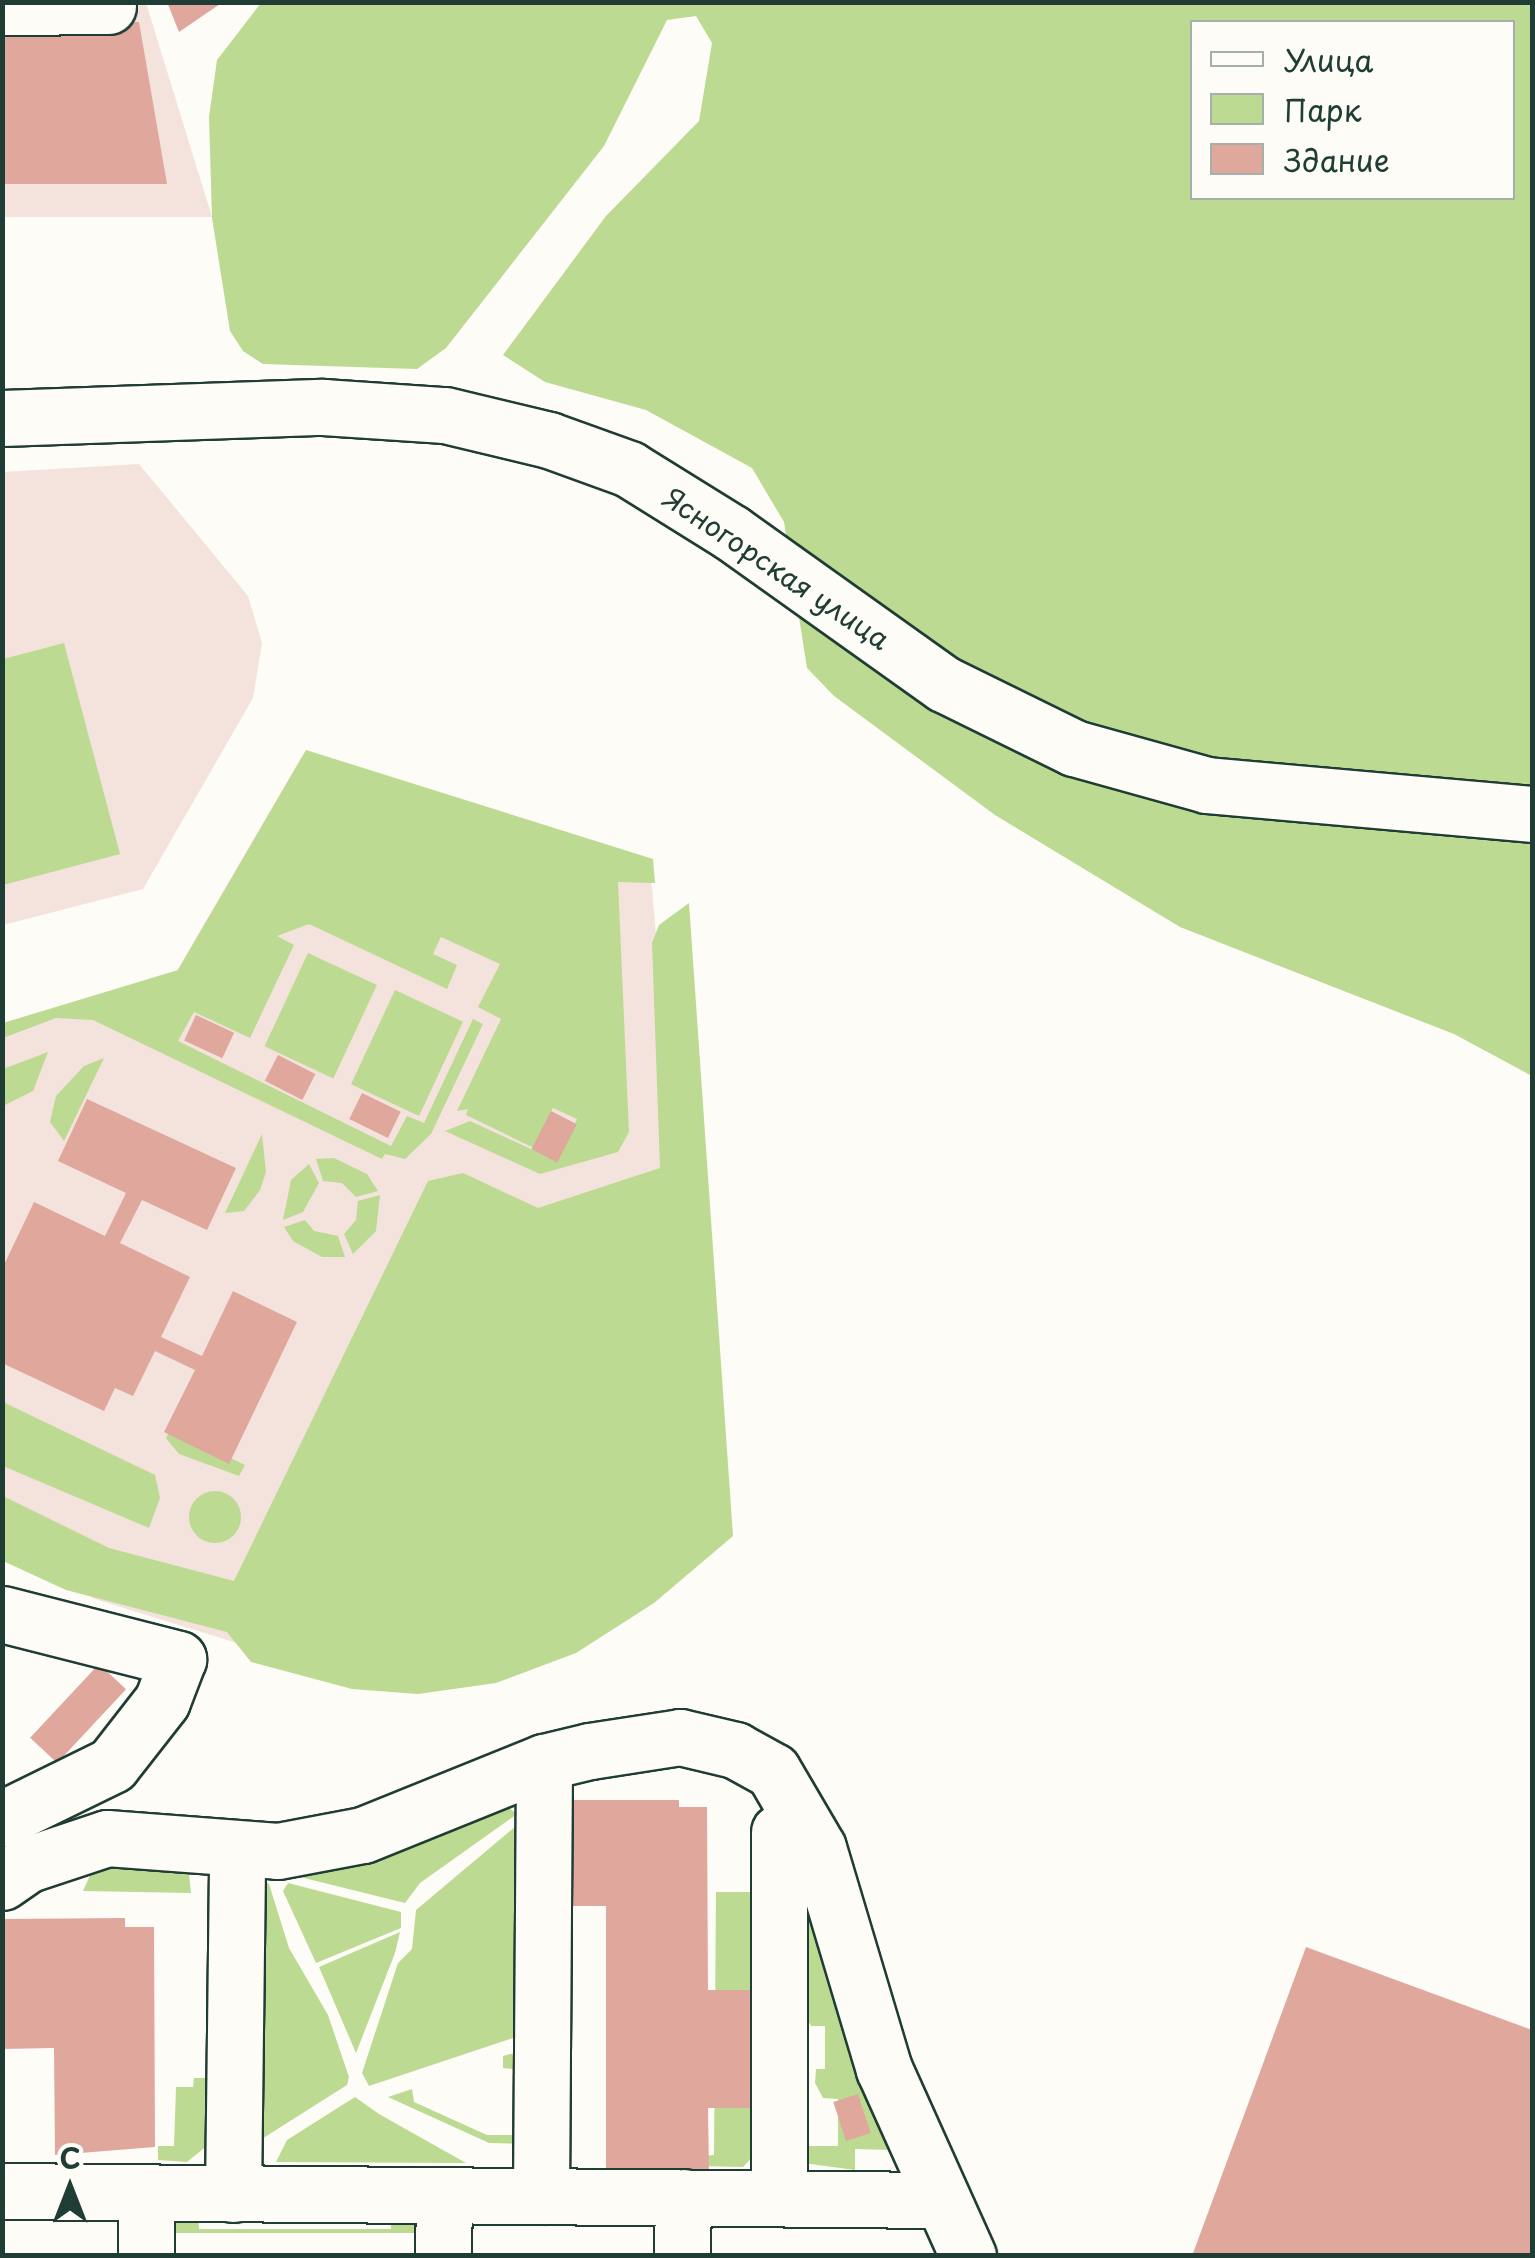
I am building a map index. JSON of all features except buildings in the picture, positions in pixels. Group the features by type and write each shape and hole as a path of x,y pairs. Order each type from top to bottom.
{"street":[{"path":"2,7 108,6"},
{"name":"Ясногорская улица","path":"2,418 323,406 445,415 549,440 629,469 732,533 944,684 1074,748 1206,784 1532,814"},
{"path":"2,1614 178,1659 162,1701 112,1765 2,1819"},
{"path":"2,1882 26,1865 107,1838 142,1836 237,1850 278,1851 363,1835 544,1762 680,1737 734,1750 773,1771 818,1848 884,2069 968,2256"},
{"path":"541,2196 544,1762"},
{"path":"779,1832 766,1997 779,2198"},
{"path":"233,2194 237,1850"},
{"path":"2,2191 942,2200"},
{"path":"146,2192 146,2256"},
{"path":"443,2256 444,2196"},
{"path":"682,2256 683,2198"}],"shaded area":[{"path":"3,3 146,3 212,217 3,217"},
{"path":"139,464 248,596 262,643 253,698 143,889 3,925 3,472"},
{"path":"301,758 651,877 706,1514 362,1682 95,1599 3,1554 2,1028 172,979"}],"green space":[{"path":"261,3 1532,3 1532,1076 1454,1034 1180,927 995,815 834,696 807,668 784,522 752,468 646,410 545,382 503,355 606,216 699,121 712,43 696,16 667,20 604,146 446,348 417,369 263,364 243,351 230,331 212,218 209,117 217,60"},
{"path":"64,643 120,854 3,885 3,659"},
{"path":"306,750 653,859 655,883 618,882 629,1132 618,1152 540,1174 445,1131 470,1121 557,1161 577,1119 553,1108 534,1148 466,1115 468,1109 457,1111 501,1019 478,1007 500,964 441,937 433,954 457,965 447,989 309,924 277,936 294,945 250,1038 194,1012 178,1041 391,1146 407,1116 424,1123 473,1019 483,1024 431,1134 405,1159 385,1154 382,1159 93,1020 56,1018 3,1038 3,1023 178,970"},
{"path":"689,903 733,1536 654,1603 576,1653 496,1683 418,1694 352,1689 251,1662 227,1632 66,1590 3,1561 3,1496 109,1548 234,1581 428,1181 463,1173 538,1208 660,1168 652,943 659,925"},
{"path":"308,953 377,985 333,1078 264,1046"},
{"path":"395,990 463,1022 419,1116 351,1084"},
{"path":"48,1052 33,1091 3,1106 3,1069"},
{"path":"104,1058 64,1141 50,1122 56,1096 84,1066"},
{"path":"262,1134 266,1172 260,1190 244,1211 225,1213"},
{"path":"334,1158 367,1174 378,1191 356,1197 342,1183 323,1181 316,1159"},
{"path":"309,1164 319,1183 303,1212 283,1220 291,1180"},
{"path":"380,1195 376,1231 353,1254 344,1234 356,1220 358,1201"},
{"path":"305,1220 314,1231 338,1236 345,1257 322,1257 293,1241 284,1227"},
{"path":"3,1402 155,1475 160,1498 149,1528 3,1466"},
{"path":"171,1429 245,1465 239,1476 179,1454 166,1438"},
{"path":"215,1491 233,1499 241,1517 233,1535 215,1543 197,1535 189,1517 197,1499"},
{"path":"505,1805 517,1814 420,1883 405,1903 284,1873"},
{"path":"516,1826 525,2034 369,2086 362,2073 398,1963 412,1949 416,1910"},
{"path":"97,1860 188,1865 191,1893 83,1891"},
{"path":"796,1867 893,2150 855,2149 855,2170 803,2163 804,2146 838,2146 838,2099 823,2098 815,2083 816,2069 825,2069 825,2026 811,2026 805,2015"},
{"path":"257,1876 269,1884 289,1948 328,2015 349,2077 347,2085 257,2142"},
{"path":"288,1883 401,1912 401,1928 316,1963 283,1891"},
{"path":"716,1892 760,1892 756,2153 743,2167 700,2166 701,2156 714,2155"},
{"path":"400,1932 395,1953 356,2053 319,1967"},
{"path":"525,2050 523,2144 489,2143 388,2097 412,2089 414,2102 487,2135 512,2135 514,2069 503,2068 503,2056"},
{"path":"194,2078 210,2078 208,2145 187,2162 158,2160 158,2146 174,2146 176,2087 193,2087"},
{"path":"355,2097 466,2163 276,2162 287,2140"},
{"path":"198,2208 199,2229 391,2229 391,2215 403,2209 428,2233 163,2233 164,2215"}]}
